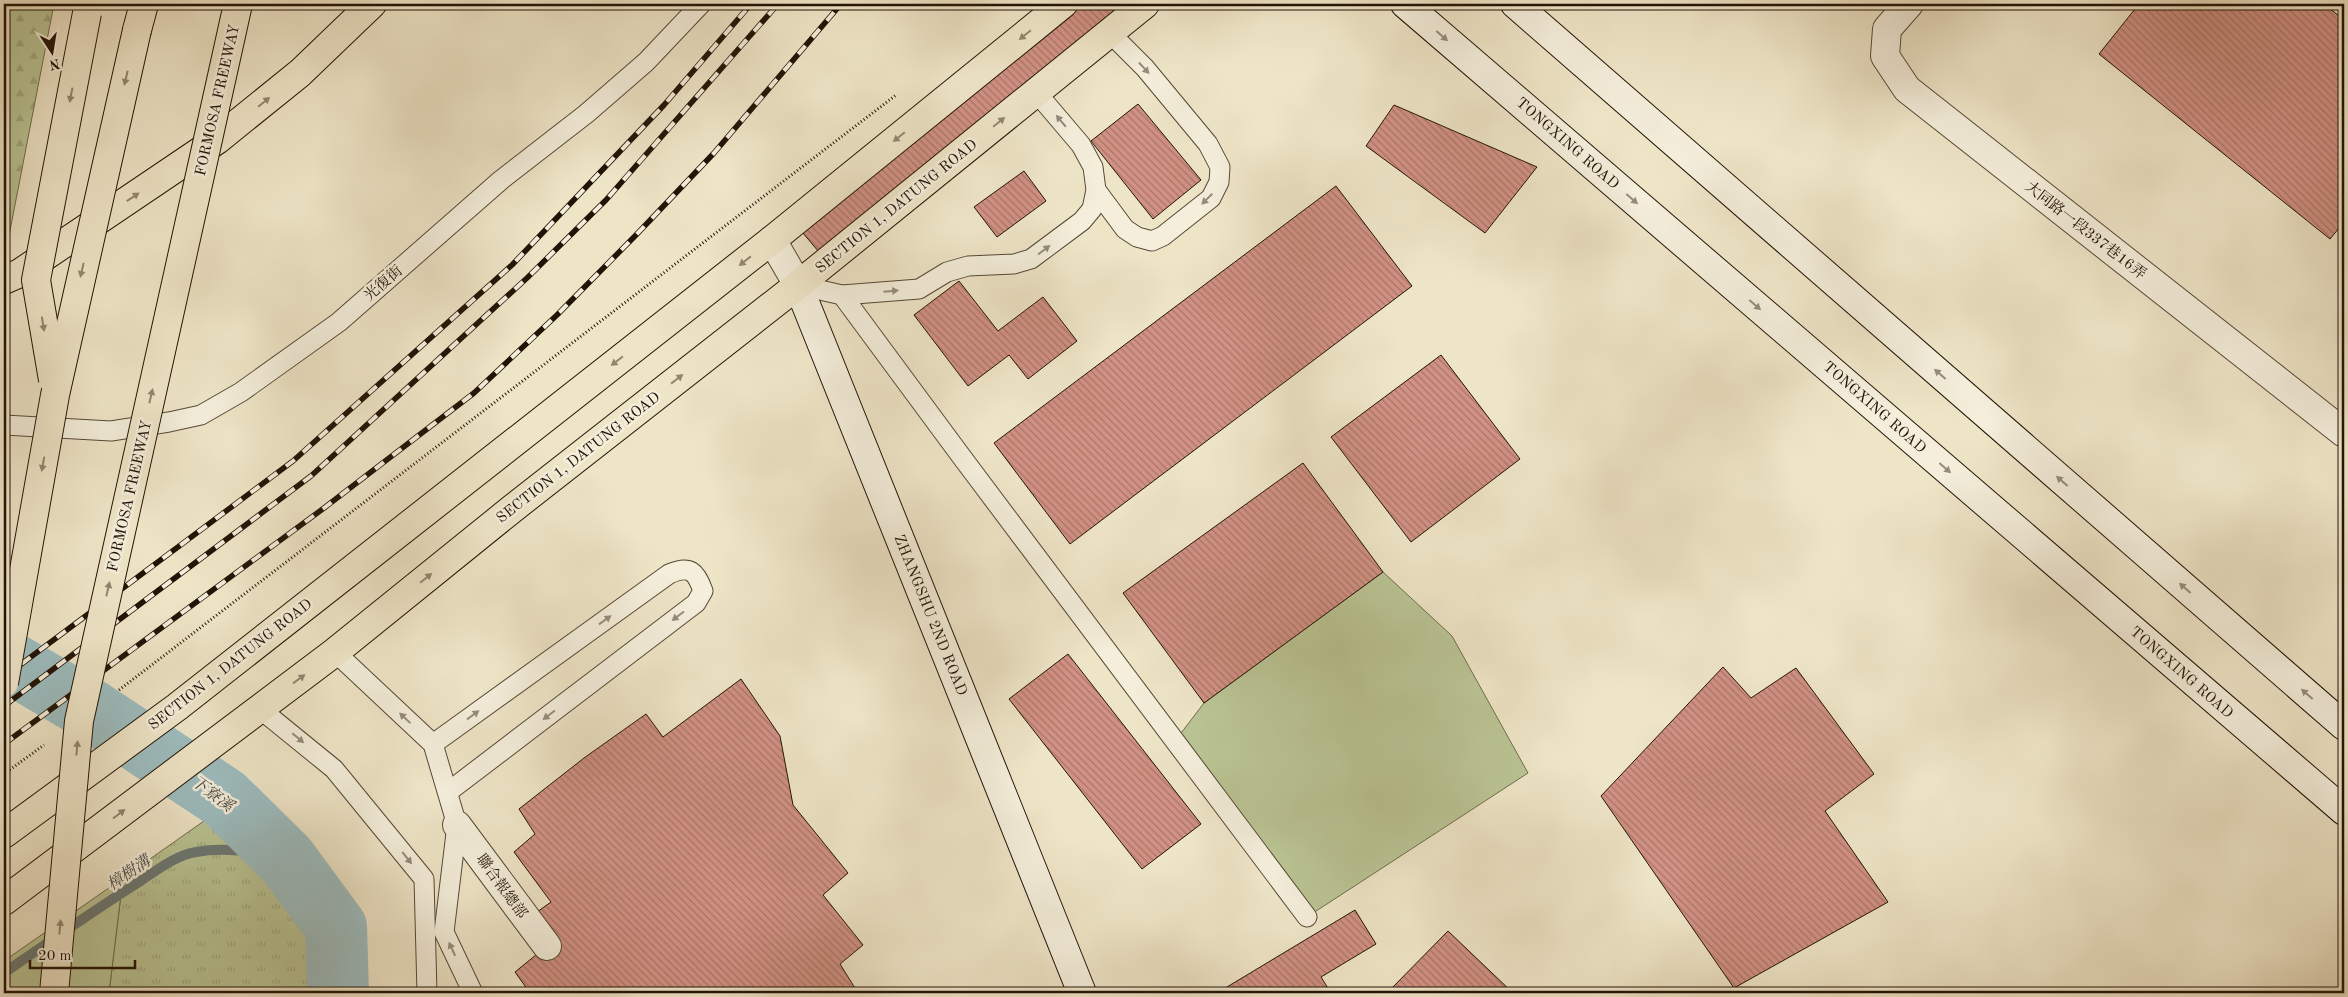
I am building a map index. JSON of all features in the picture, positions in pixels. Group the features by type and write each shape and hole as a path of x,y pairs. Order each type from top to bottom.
{"main road":[{"path":"4,683 55,395 144,4"},
{"name":"FORMOSA FREEWAY","path":"54,993 79,721 238,4"},
{"path":"12,277 218,140 300,73 372,4"},
{"name":"SECTION 1, DATUNG ROAD","path":"4,834 177,707 772,240 1063,4"},
{"name":"SECTION 1, DATUNG ROAD","path":"4,901 335,652 512,509 798,285 1145,4"},
{"path":"55,395 36,280 88,8"}],"street":[{"name":"TONGXING ROAD","path":"1406,4 2344,811"},
{"path":"1515,4 2344,726"},
{"name":"大同路一段337巷16弄","path":"1910,4 1887,29 1885,56 1907,89 2344,433"},
{"name":"ZHANGSHU 2ND ROAD","path":"772,240 798,285 1082,993"},
{"name":"聯合報總部","path":"457,825 546,946"}],"lane":[{"name":"光復街","path":"4,425 111,431 201,415 241,392 338,322 501,180 586,114 646,62 701,4"},
{"path":"1096,190 1125,229 1137,238 1152,241 1163,236 1211,198 1219,182 1220,167 1208,144 1145,68 1110,33"},
{"path":"798,285 842,295 919,289 947,272 968,266 1014,264 1031,259 1082,221 1092,209 1096,190 1094,167 1081,145 1036,92"},
{"path":"842,295 955,449 1307,917"},
{"path":"434,744 669,574 678,570 690,570 698,576 703,591 696,602 448,792"},
{"path":"335,652 434,744 457,825 444,932 473,993"},
{"path":"260,708 334,769 424,879 427,993"}],"path":[{"path":"115,693 898,93"},
{"path":"4,774 52,739"}],"green space":[{"path":"4,4 54,4 7,246 4,247"},
{"path":"1383,572 1452,636 1528,773 1307,917 1175,741 1204,703"},
{"path":"211,816 286,859 336,927 338,993 109,993 123,878"},
{"path":"123,878 109,993 4,993 4,961"}],"building":[{"path":"1072,4 1137,4 824,258 797,226"},
{"path":"2139,4 2324,4 2344,20 2344,222 2330,239 2099,54"},
{"path":"1138,104 1201,180 1153,219 1091,141"},
{"path":"1394,105 1537,167 1485,233 1366,146"},
{"path":"1024,171 1046,201 997,237 974,207"},
{"path":"1336,186 1412,286 1070,544 994,443"},
{"path":"959,281 998,331 1043,297 1077,341 1028,379 1009,355 968,386 914,315"},
{"path":"1441,355 1520,459 1411,542 1331,437"},
{"path":"1303,463 1383,572 1204,703 1123,593"},
{"path":"1068,654 1201,824 1142,869 1009,699"},
{"path":"1723,667 1751,698 1796,668 1874,774 1825,811 1888,902 1734,988 1601,796"},
{"path":"741,679 780,736 793,805 848,873 823,895 863,945 840,964 858,993 530,993 515,972 547,946 526,920 551,902 514,852 535,834 519,809 584,758 646,714 663,737"},
{"path":"1355,910 1376,944 1321,977 1331,993 1217,993"},
{"path":"1448,931 1513,993 1387,993"}],"waterway":[{"name":"下寮溪","path":"4,659 91,710 224,798 286,859 336,927 338,993"},
{"name":"樟樹溝","path":"4,973 159,868 181,856 208,850 230,850 286,859"}],"railway":[{"path":"4,677 293,461 512,265 664,105 751,4"},
{"path":"4,706 311,476 527,278 606,200 778,4"},
{"path":"4,744 324,508 474,393 557,315 714,153 841,4"}]}
